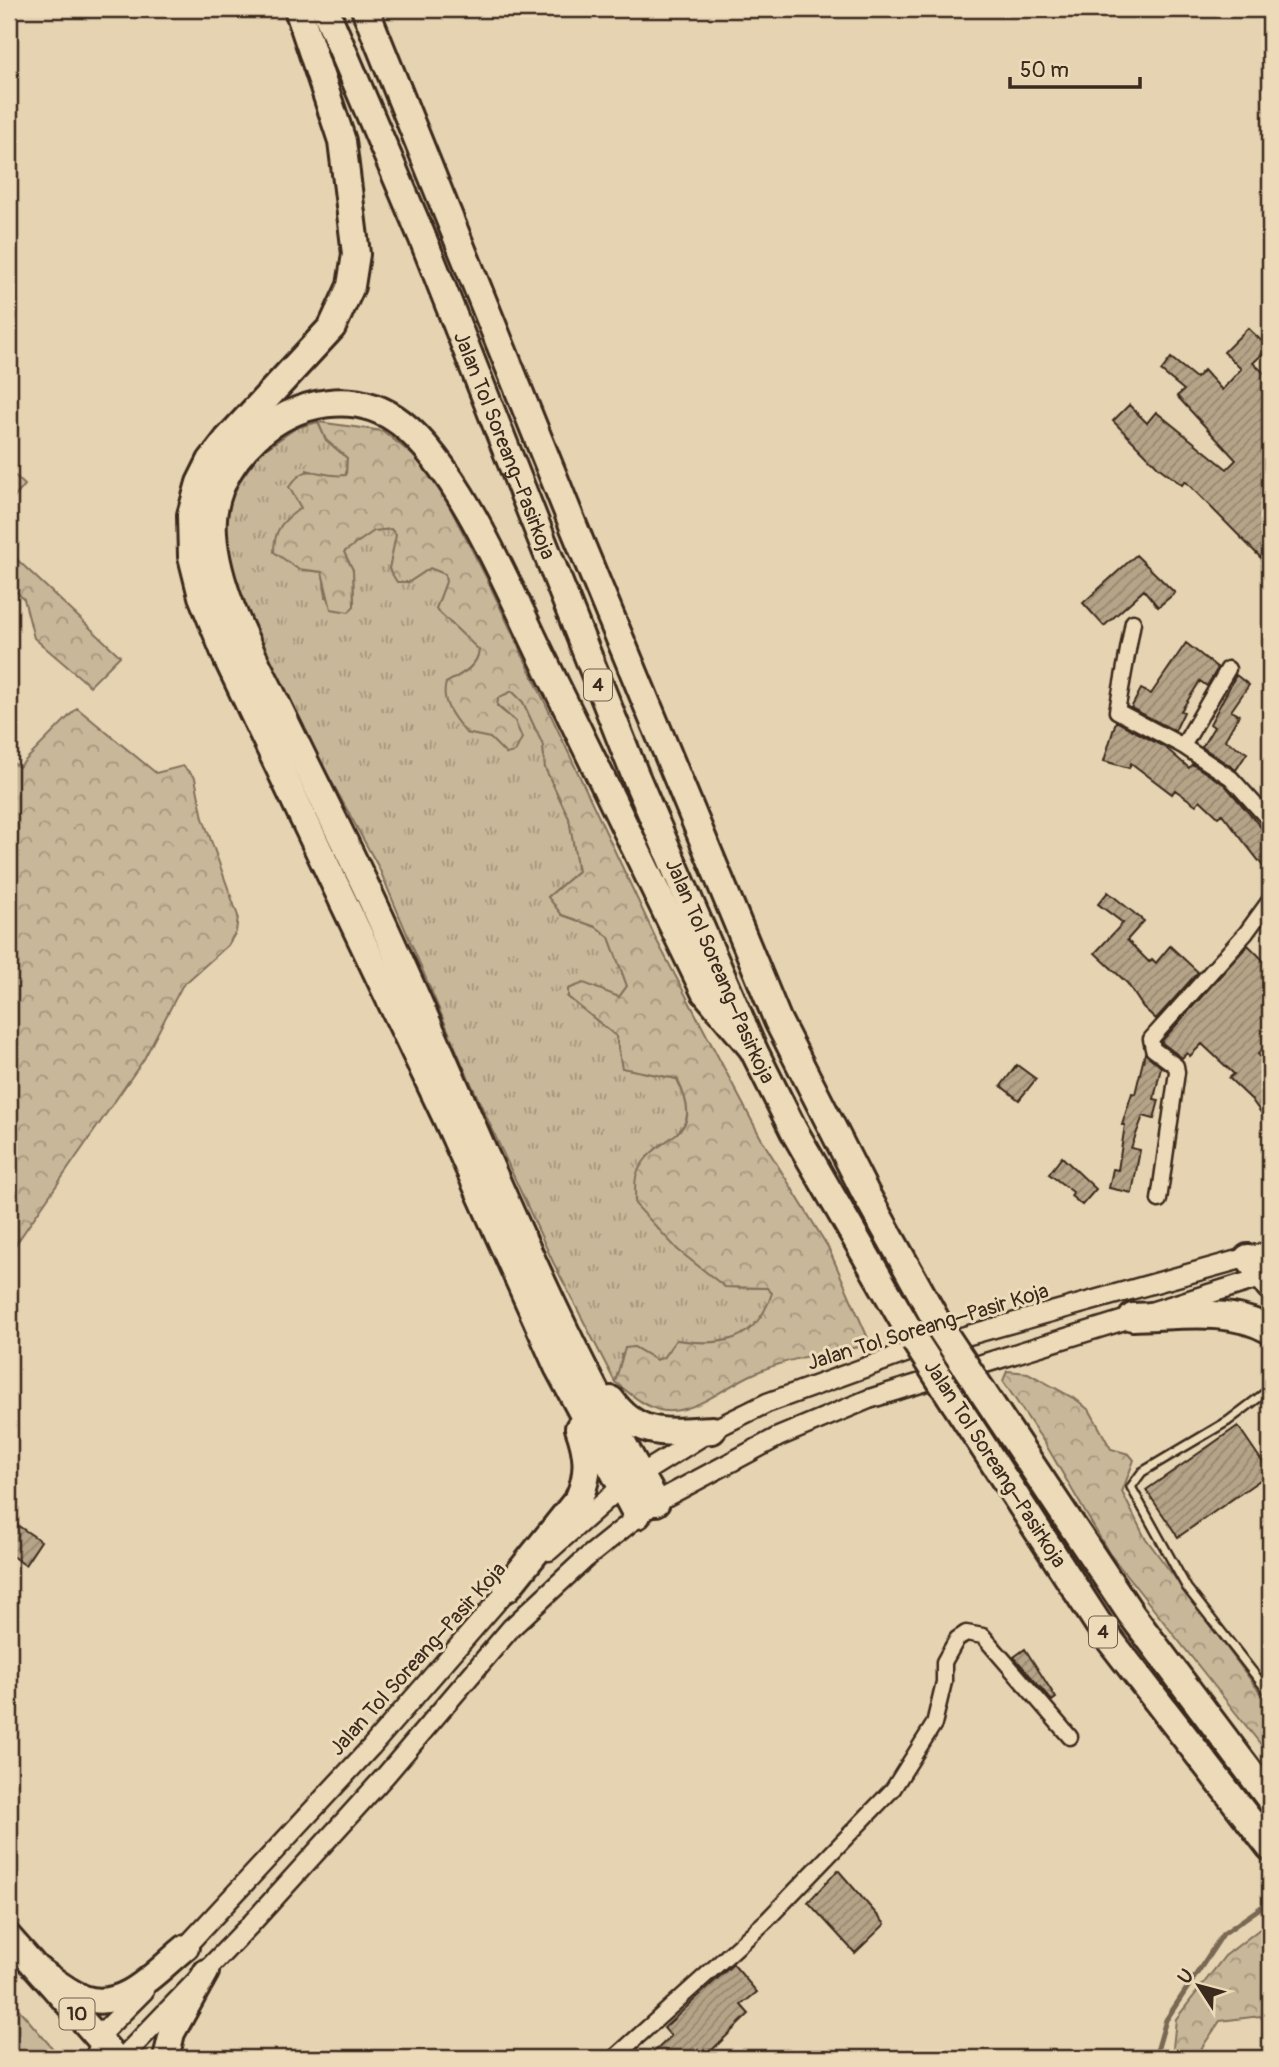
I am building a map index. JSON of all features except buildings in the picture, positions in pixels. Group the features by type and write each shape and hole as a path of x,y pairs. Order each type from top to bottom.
{"highway":[{"path":"298,9 342,141 356,254 351,286 332,327 211,461 191,516 192,556 202,597 228,660 447,1119 568,1360 647,1508"},
{"name":"Jalan Tol Soreang–Pasirkoja","path":"325,9 423,239 635,775 753,1049 794,1131 915,1341 1103,1631 1270,1847"},
{"name":"Jalan Tol Soreang–Pasirkoja","path":"365,9 575,530 778,1021 866,1194 941,1329 1131,1614 1270,1799"},
{"path":"508,1588 579,1498 584,1486 588,1452 568,1360 372,900 247,643 225,586 213,538 213,517 223,478 238,454 263,431 291,413 318,404 345,402 369,407 398,420 435,454 492,553 705,992 753,1049"},
{"path":"1133,1317 1210,1315 1256,1322 1270,1330"},
{"path":"568,1360 636,1426 662,1432 712,1430"},
{"name":"10","path":"9,1937 38,1969 93,2048 116,2058"},
{"path":"38,1969 83,1998 105,2002 120,1998 134,1989 186,1947"},
{"path":"166,2058 172,2033 206,1972"}],"street":[{"path":"1133,622 1118,711 1184,746 1231,778 1270,821"},
{"path":"1184,746 1228,669"},
{"path":"1159,1200 1177,1072 1175,1066 1153,1049 1151,1039 1246,933 1270,900"},
{"name":"Jalan Tol Soreang–Pasir Koja","path":"122,2058 206,1972 386,1775 511,1628 647,1508 778,1437 869,1399 1133,1317 1265,1266"},
{"name":"Jalan Tol Soreang–Pasir Koja","path":"93,2048 371,1747 508,1588 631,1481 712,1430 767,1403 908,1352 1265,1266"},
{"path":"614,2058 766,1921 893,1789 934,1724 944,1682 944,1662 957,1639 966,1633 983,1636 1070,1737"}],"lane":[{"path":"1270,1389 1228,1421 1142,1472 1131,1487 1187,1588 1270,1695"}],"green space":[{"path":"318,422 326,440 347,458 346,475 331,477 307,470 298,569 323,572 326,597 354,606 353,570 343,552 373,531 391,529 397,535 389,569 409,582 430,568 445,574 446,582 436,609 479,649 472,666 446,683 506,754 515,721 497,705 498,697 512,691 523,702 543,745 545,768 569,818 578,871 548,897 562,915 596,927 609,937 627,986 619,997 568,997 616,1036 622,1068 677,1079 687,1106 684,1125 670,1140 647,1157 725,1287 767,1288 773,1294 757,1322 736,1338 709,1343 676,1340 663,1358 656,1360 634,1347 621,1355 622,1368 615,1382 553,1262 464,1068 379,868 274,677 232,583 226,516 230,494 260,453 296,428"},
{"path":"318,422 383,431 430,469 486,577 657,941 762,1140 828,1247 871,1345 780,1364 751,1375 703,1402 682,1410 656,1409 641,1402 615,1382 625,1348 634,1347 656,1360 663,1358 676,1340 709,1342 736,1338 757,1322 772,1293 767,1288 725,1287 678,1250 635,1204 636,1175 647,1158 684,1125 687,1114 685,1099 677,1079 622,1068 616,1036 568,997 568,989 584,983 619,997 627,986 609,937 596,927 562,915 548,897 578,871 569,818 545,768 543,745 523,702 512,691 498,698 497,706 515,721 522,738 515,752 506,754 490,738 466,733 449,710 445,697 446,683 472,666 479,650 436,609 446,582 445,574 430,568 409,582 397,582 389,569 396,535 391,529 374,531 344,552 353,570 354,606 349,612 331,609 322,572 298,569 274,552 281,526 301,508 289,487 296,478 308,472 346,475 347,458 326,440"},
{"path":"9,470 25,485 9,504"},
{"path":"9,552 120,656 90,686 34,638 24,599 9,585"},
{"path":"77,708 156,773 183,766 195,778 203,818 238,916 236,932 228,945 182,986 144,1059 9,1254 9,760 19,767"},
{"path":"1007,1371 1028,1373 1077,1400 1090,1411 1111,1449 1129,1454 1134,1460 1122,1492 1144,1536 1270,1706 1270,1756 1109,1553 1046,1445 1003,1381"},
{"path":"1270,1921 1270,2029 1260,2016 1220,2021 1201,2049 1202,2058 1172,2058 1176,2019 1225,1956"},
{"path":"9,1998 61,2058 9,2058"}],"waterway":[{"path":"1155,2058 1166,2020 1223,1934 1270,1901"}]}
